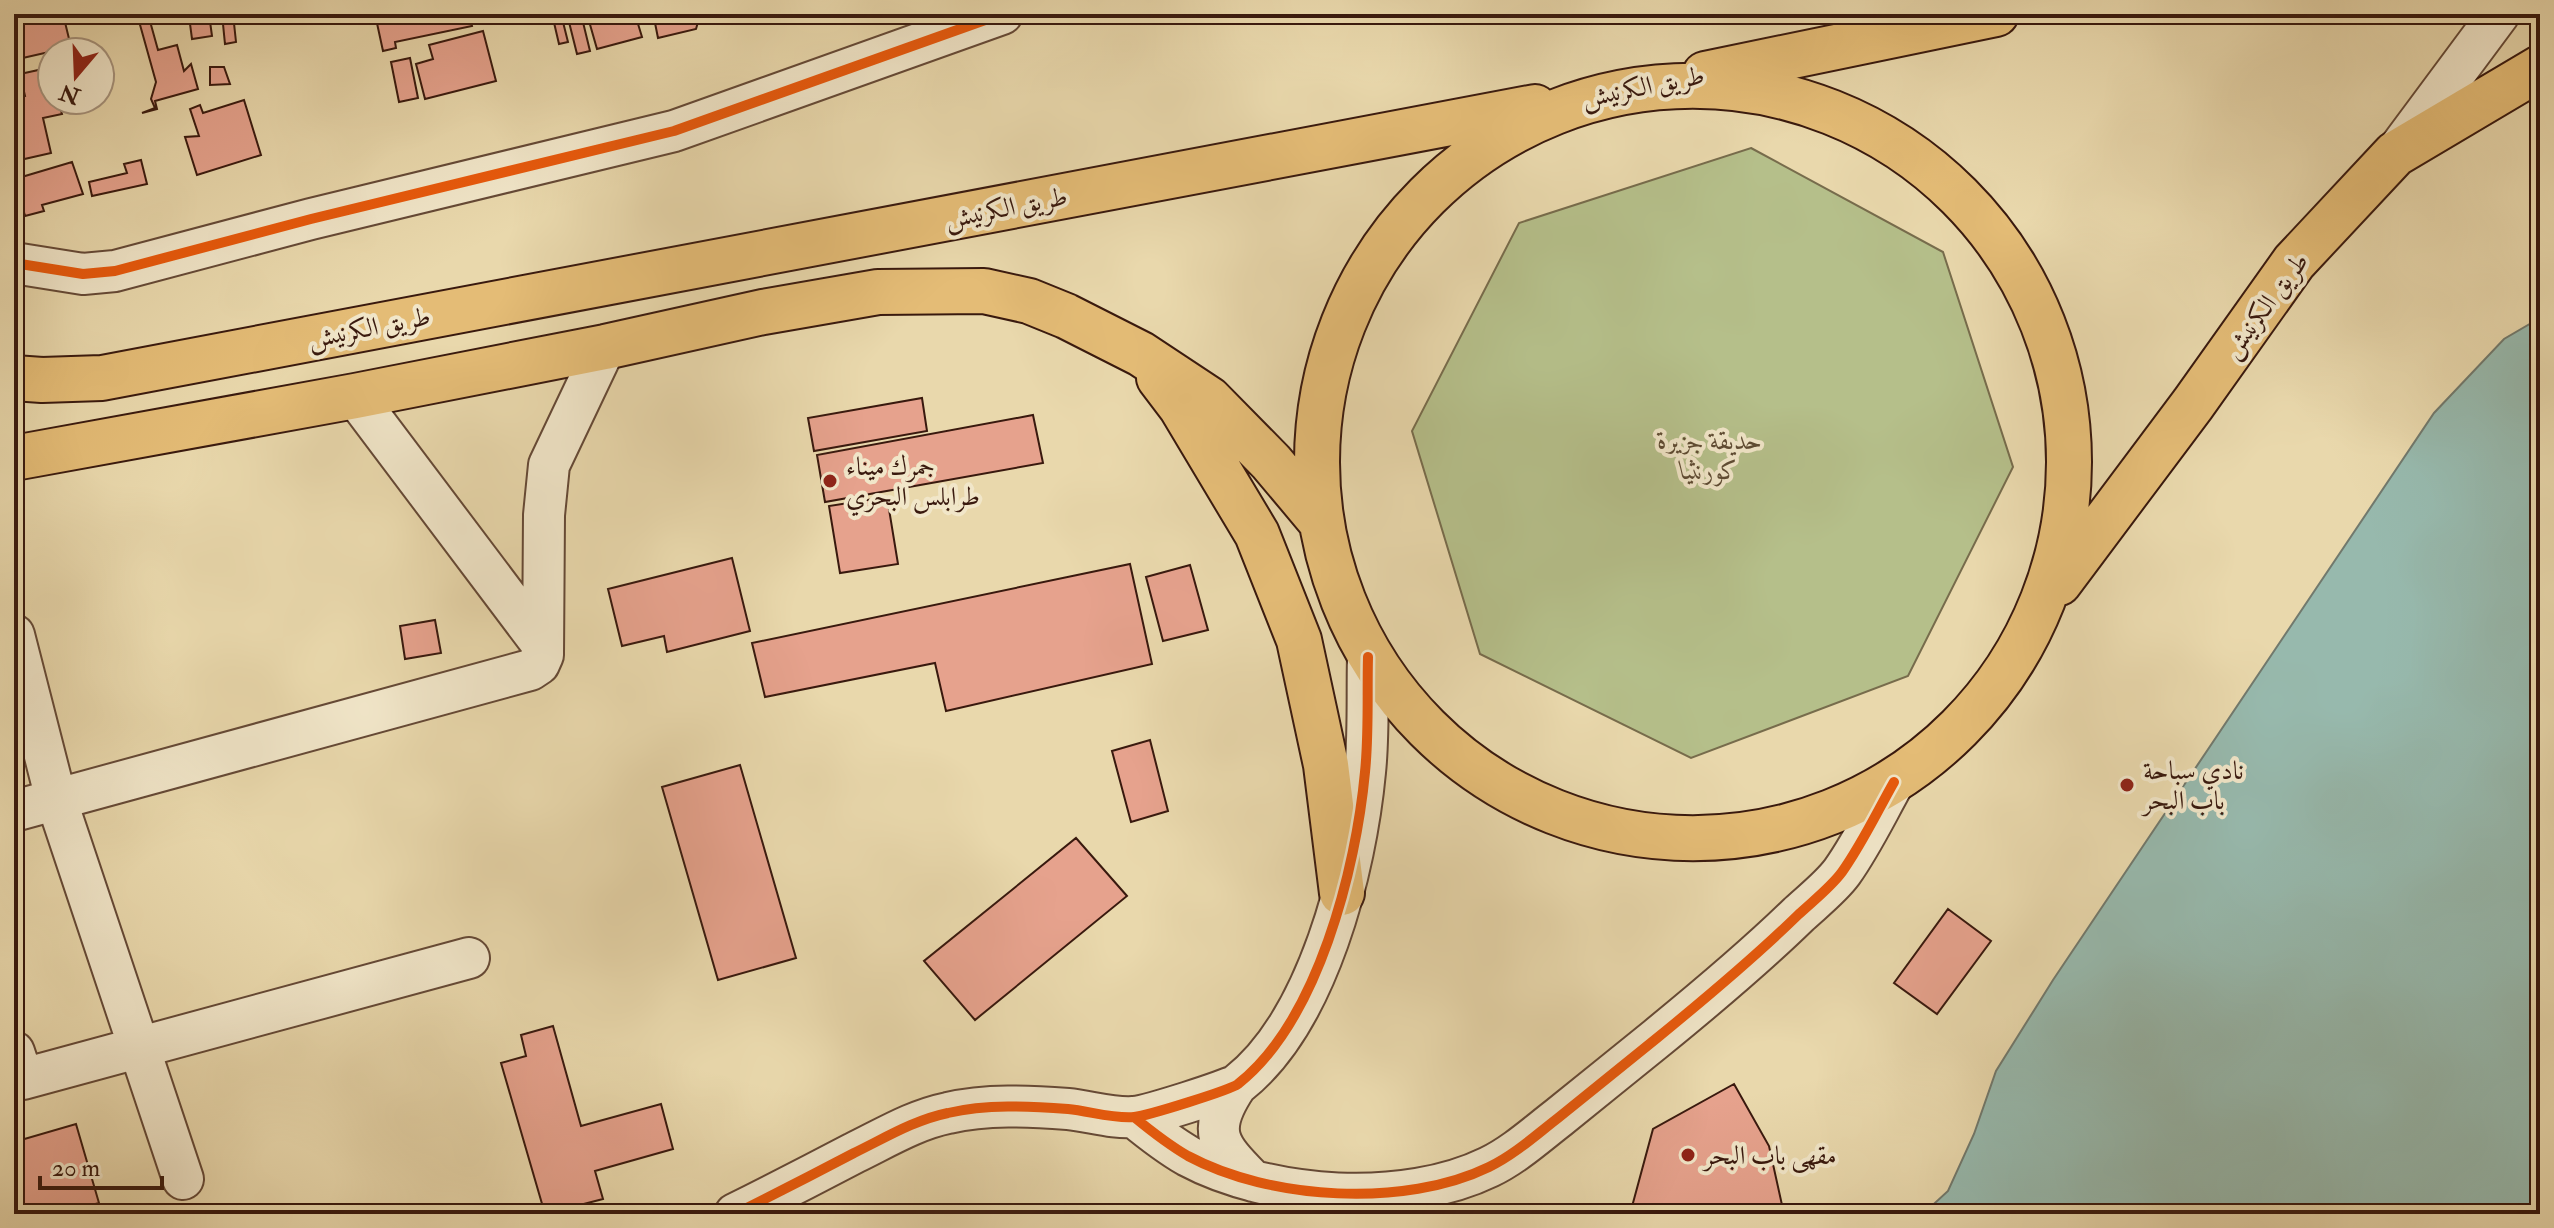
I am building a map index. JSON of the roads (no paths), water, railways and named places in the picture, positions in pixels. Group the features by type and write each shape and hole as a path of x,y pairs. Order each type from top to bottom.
{"highway":[{"name":"طريق الكرنيش","path":"14,378 102,378 1619,91 1996,14"},
{"name":"طريق الكرنيش","path":"2045,601 2193,404 2294,262 2395,154 2540,68"},
{"path":"1700,85 1780,95 1856,122 1924,165 1983,220 2028,288 2058,363 2070,442 2066,522 2045,601 2008,671 1956,733 1894,782 1834,812 1770,831 1704,839 1638,835 1573,819 1548,809 1512,793 1456,756 1408,710 1368,657 1318,518 1315,422 1337,329 1382,244 1447,174 1528,121 1619,91 1700,85"},
{"path":"14,458 355,396 605,347 763,312 878,292 984,291 1029,301 1066,316 1141,354 1209,399 1271,462 1318,518"},
{"path":"1141,354 1181,407 1257,534 1299,640 1326,765 1342,893"}],"street":[{"path":"14,263 83,274 115,271 674,131 1002,14"},
{"path":"2395,154 2499,14"},
{"path":"14,811 530,670 539,664 543,655 544,515 549,465 605,347"},
{"path":"355,396 541,643"},
{"path":"14,635 56,799 183,1179"},
{"path":"1254,1182 1221,1145 1221,1110 1236,1086 1270,1053 1288,1027 1309,988 1329,937 1358,823 1366,769 1368,657"},
{"path":"1134,1117 1189,1156 1254,1182 1357,1194 1459,1179 1490,1167 1517,1150 1711,994 1841,874 1894,782"},
{"path":"14,1052 23,1079 469,958"},
{"path":"735,1214 916,1122 950,1112 1027,1107 1134,1117 1236,1086"}],"water":[{"path":"2540,318 2540,1214 1923,1214 1948,1191 1974,1134 1996,1071 2053,980 2434,413 2504,339"}],"place":[{"name":"جمرك ميناء طرابلس البحري","path":"830,481"},
{"name":"نادي سباحة باب البحر","path":"2127,785"},
{"name":"مقهى باب البحر","path":"1688,1155"}],"park label":[{"name":"حديقة جزيرة كورنثيا","path":"1710,455"}]}
